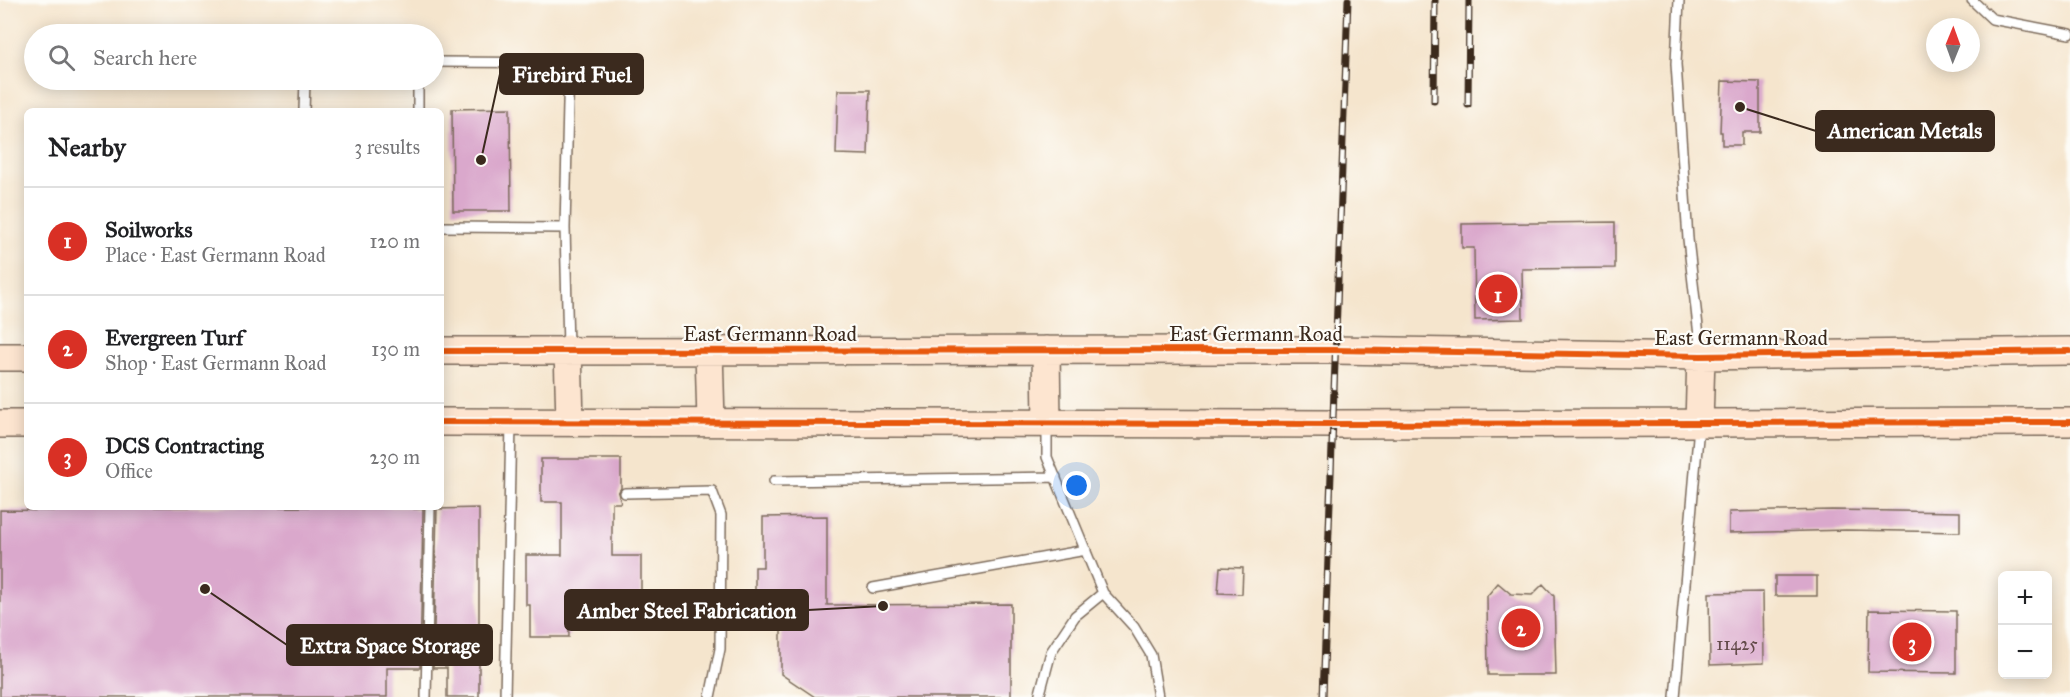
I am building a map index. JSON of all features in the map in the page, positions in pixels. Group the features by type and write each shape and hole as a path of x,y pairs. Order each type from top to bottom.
{"main road":[{"name":"East Germann Road","path":"444,351 568,349 1334,350 1701,356 2070,351"},
{"path":"568,349 570,422"},
{"path":"709,350 711,422"},
{"path":"1046,350 1047,423"},
{"path":"1699,423 1701,356"},
{"path":"0,357 24,357"},
{"path":"444,422 2070,422"},
{"path":"0,424 24,424"}],"lane":[{"path":"1679,0 1676,64 1688,239 1701,356"},
{"path":"1972,0 1992,19 2070,34"},
{"path":"444,62 569,63 565,228 568,349"},
{"path":"304,108 305,90"},
{"path":"418,90 418,108"},
{"path":"444,227 565,228"},
{"path":"505,697 511,422"},
{"path":"1047,423 1047,457 1103,593 1134,627 1151,655 1158,697"},
{"path":"1675,697 1699,423"},
{"path":"774,481 1056,477"},
{"path":"626,493 712,491 721,515 720,649 710,697"},
{"path":"426,697 430,510"},
{"path":"873,588 1086,550"},
{"path":"1039,697 1051,652 1075,616 1103,593"}],"building":[{"path":"1722,81 1760,82 1760,132 1742,132 1742,145 1722,145 1722,132 1720,132"},
{"path":"838,90 870,90 868,155 836,154"},
{"path":"510,108 511,211 453,211 452,109"},
{"path":"1615,222 1615,268 1522,269 1523,319 1475,320 1474,248 1462,248 1462,224"},
{"path":"541,459 621,459 621,488 618,493 621,503 612,503 612,556 641,556 641,601 568,601 569,637 530,637 530,605 526,605 526,555 562,555 562,502 541,502"},
{"path":"479,508 479,697 447,697 447,668 433,668 437,510"},
{"path":"0,510 423,510 420,668 387,668 387,697 0,697"},
{"path":"1832,510 1960,512 1960,532 1846,530 1729,533 1729,512"},
{"path":"827,516 827,605 1011,604 1011,697 815,697 781,674 781,626 762,626 762,607 755,607 755,567 763,567 763,517"},
{"path":"1220,567 1243,568 1242,594 1218,593"},
{"path":"1775,576 1817,576 1817,596 1775,596"},
{"path":"1498,583 1511,594 1532,595 1543,584 1554,596 1556,675 1488,675 1487,596"},
{"path":"1763,592 1764,663 1710,665 1709,593"},
{"path":"1869,610 1956,611 1956,673 1868,672"}],"railway":[{"path":"1323,697 1348,0"},
{"path":"1434,101 1435,0"},
{"path":"1468,105 1469,0"}],"cycle path":[{"path":"444,351 1334,350 1701,356 2070,351"},
{"path":"444,422 1331,424 2070,422"}],"place":[{"name":"American Metals","path":"1740,107"},
{"name":"Firebird Fuel","path":"481,160"},
{"name":"Soilworks","path":"1498,294"},
{"name":"Extra Space Storage","path":"205,589"},
{"name":"Amber Steel Fabrication","path":"883,606"},
{"name":"Evergreen Turf","path":"1521,628"},
{"name":"DCS Contracting","path":"1912,642"}]}
